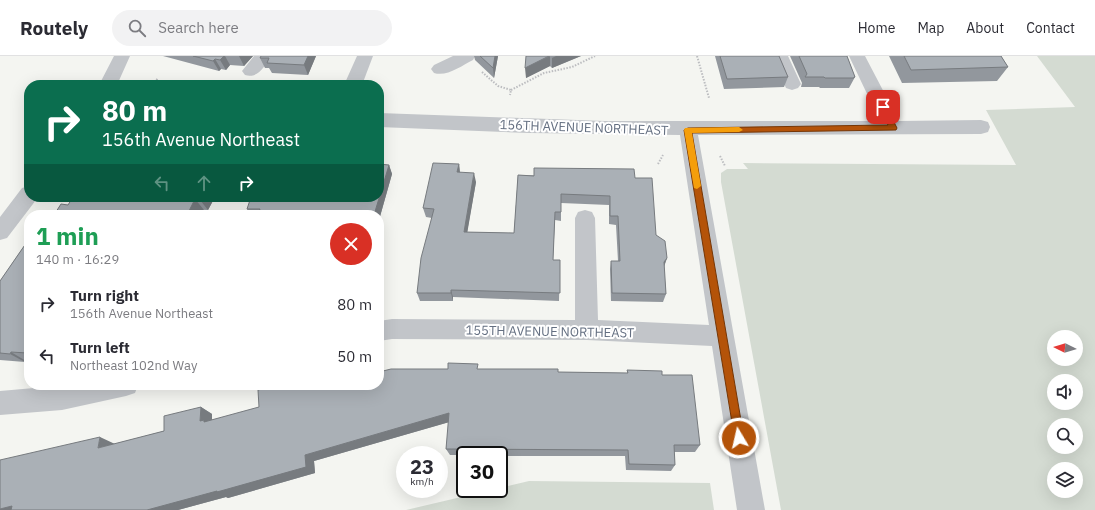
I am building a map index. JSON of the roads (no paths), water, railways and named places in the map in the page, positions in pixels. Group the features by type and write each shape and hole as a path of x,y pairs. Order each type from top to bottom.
{"street":[{"path":"110,80 122,56"},
{"path":"250,71 263,56"},
{"path":"355,80 365,56"},
{"path":"780,56 792,84"},
{"path":"857,56 893,128"},
{"path":"440,69 472,62"},
{"name":"156TH AVENUE NORTHEAST","path":"384,120 688,130 981,126"},
{"path":"688,130 751,510"},
{"path":"4,221 24,199"},
{"path":"585,218 587,330"},
{"name":"155TH AVENUE NORTHEAST","path":"384,330 587,330 722,336"},
{"path":"0,403 62,398 101,390"}]}
